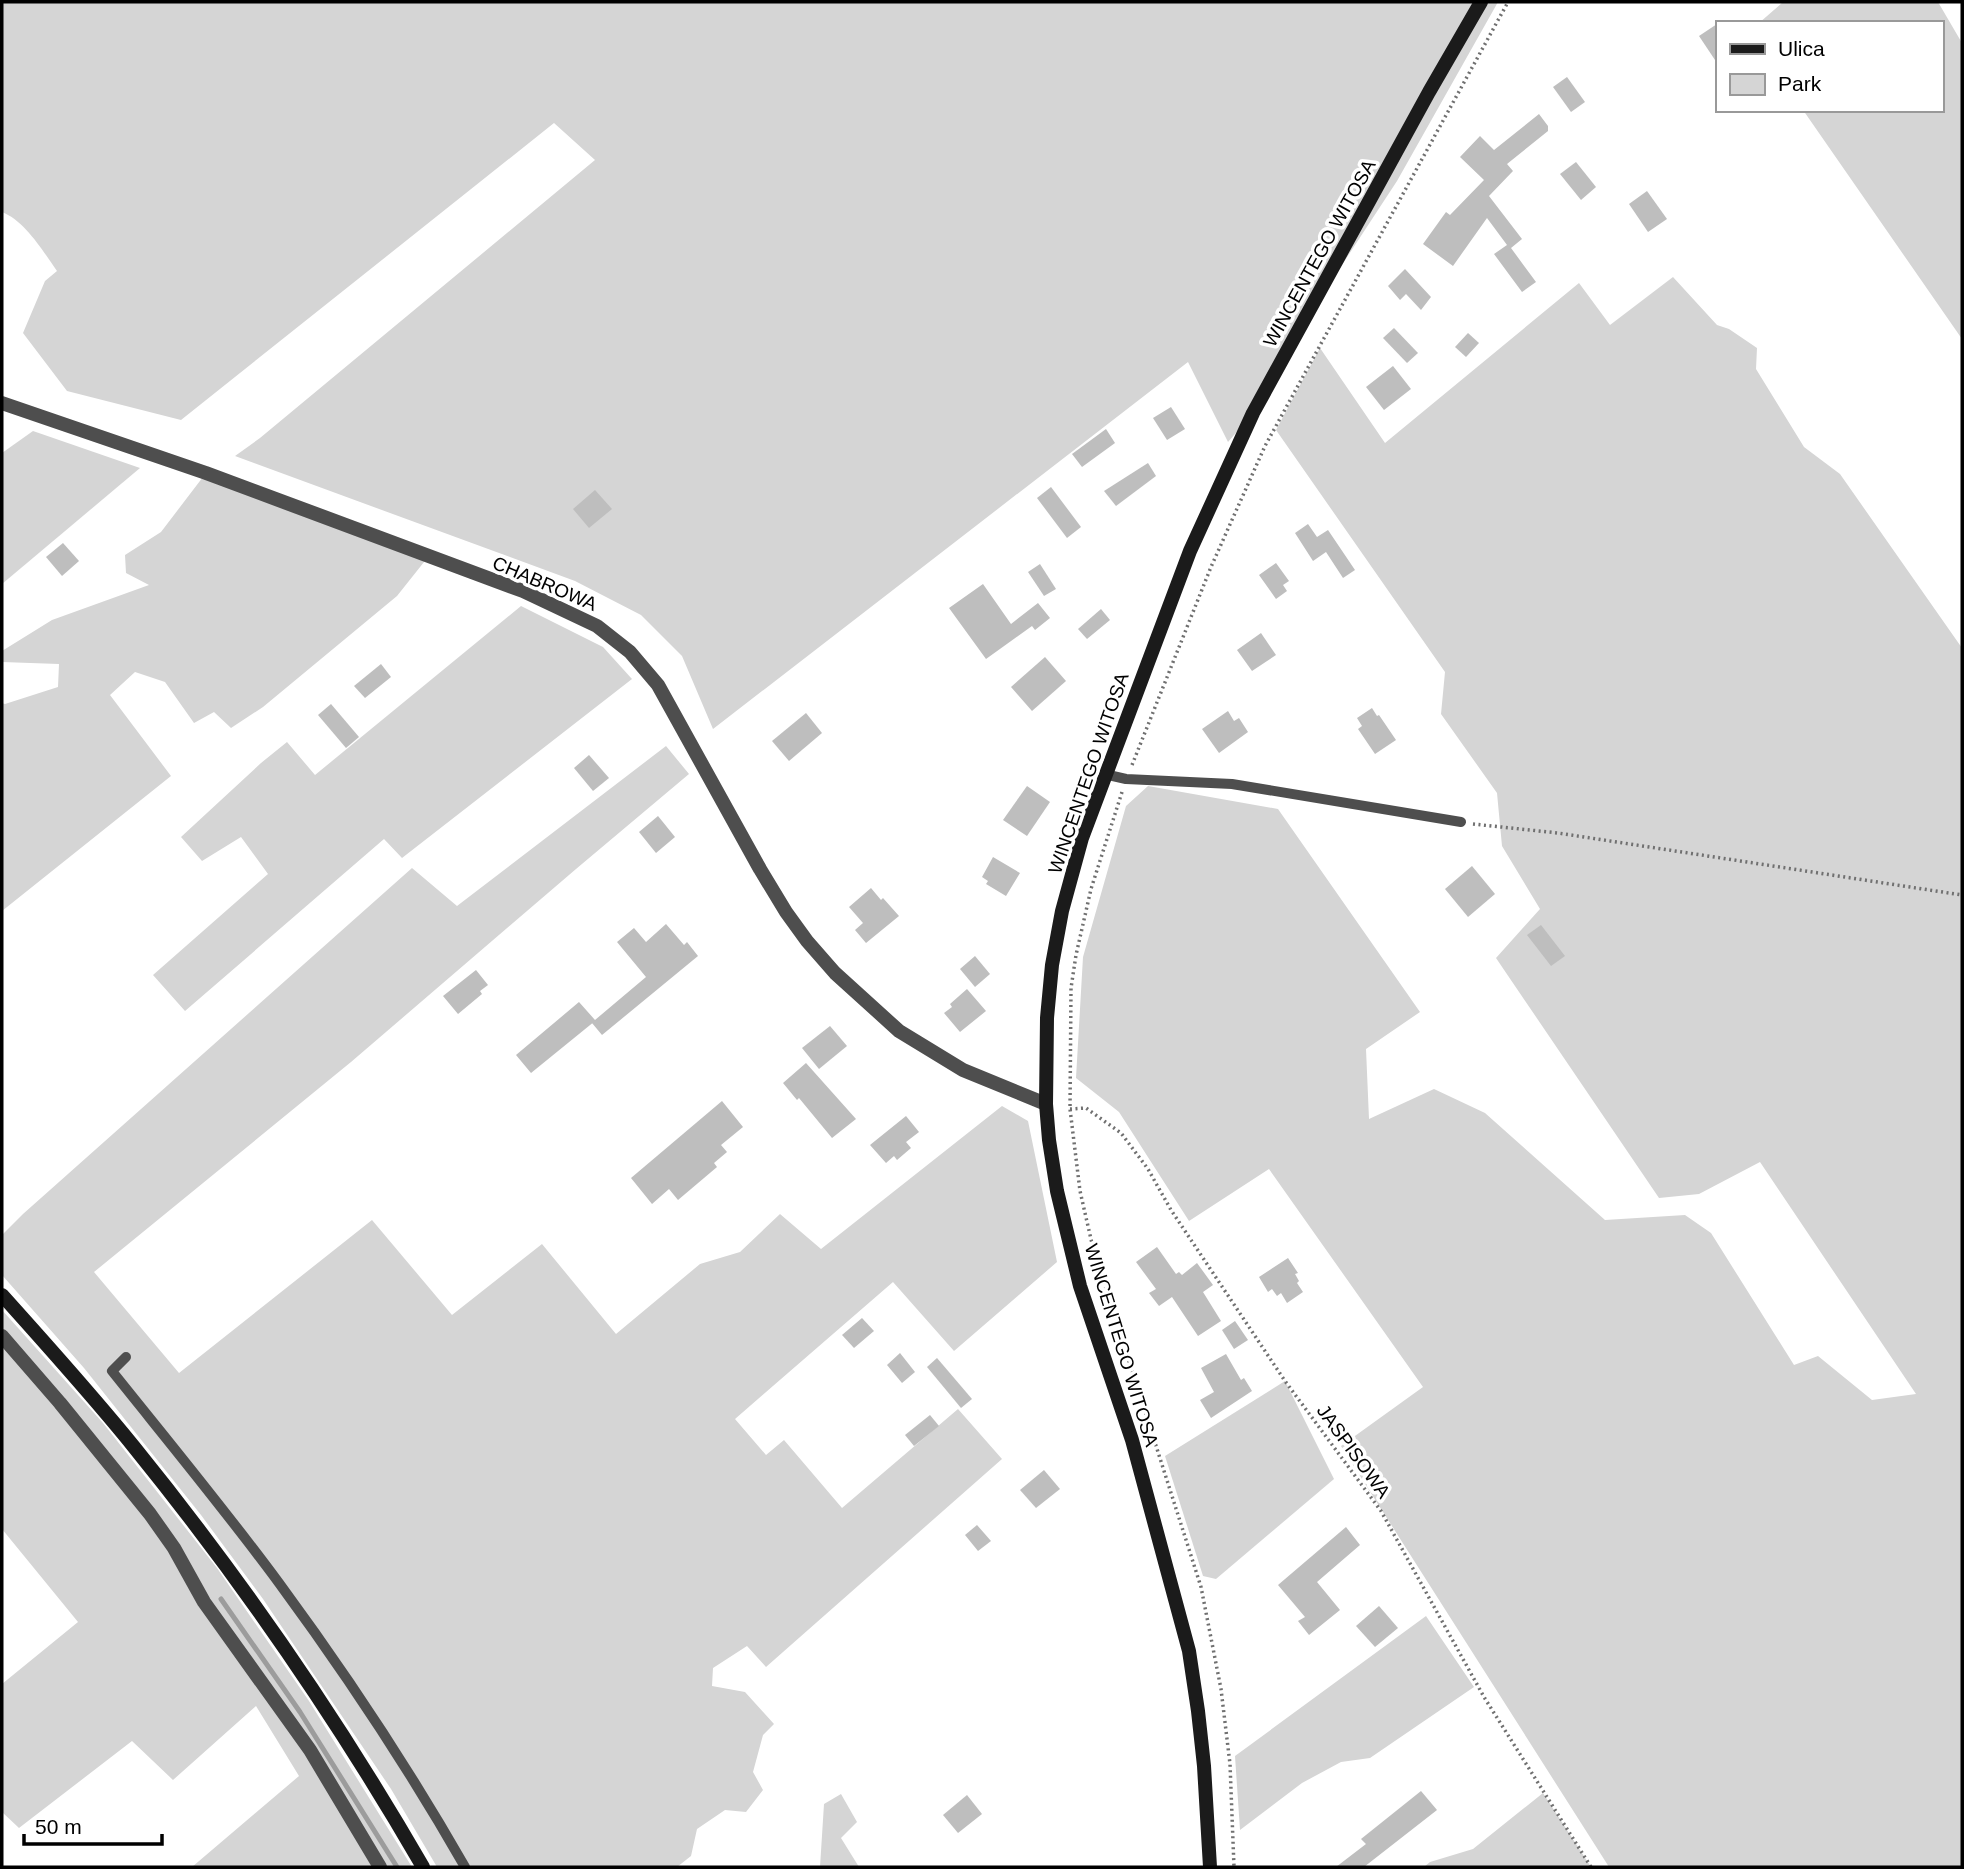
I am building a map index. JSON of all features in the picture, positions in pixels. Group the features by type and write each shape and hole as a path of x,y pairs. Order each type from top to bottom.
{"main road":[{"name":"WINCENTEGO WITOSA","path":"1210,1867 1204,1766 1189,1651 1132,1440 1080,1286 1057,1191 1046,1104 1047,1018 1052,965 1065,899 1082,838 1190,551 1253,413 1481,2"},
{"path":"2,1294 63,1361 135,1448 263,1617 396,1820 423,1867"}],"street":[{"name":"CHABROWA","path":"2,403 206,473 523,591 597,626 630,652 659,685 786,912 835,973 899,1031 963,1070 1046,1104"},
{"path":"2,1336 156,1522 204,1602 310,1750 380,1867"}],"lane":[{"path":"1104,774 1126,779 1232,785 1461,822"},
{"path":"126,1357 112,1371 279,1582 355,1692 465,1867"}],"path":[{"path":"1234,1867 1227,1739 1221,1689 1201,1587 1093,1248 1080,1191 1070,1109 1071,988 1091,889 1126,779 1211,567 1265,446 1508,2"},
{"path":"1461,822 1558,834 1962,895"},
{"name":"JASPISOWA","path":"1070,1109 1086,1108 1121,1133 1148,1169 1171,1210 1285,1381 1381,1511 1484,1697 1591,1867"}],"green space":[{"path":"2,2 1498,2 1397,181 1300,329 1253,413 1228,442 1188,362 713,729 682,656 641,615 575,581 235,456 595,160 554,123 181,420 67,391 23,333 45,281 57,271 26,229 2,212"},
{"path":"1783,2 1938,2 1962,43 1962,339 1804,112 1943,112 1943,21 1761,21"},
{"path":"1673,277 1717,325 1729,329 1757,348 1756,369 1804,447 1840,474 1962,648 1962,1867 1609,1867 1341,1446 1423,1387 1269,1169 1189,1221 1119,1112 1076,1078 1083,957 1126,806 1148,786 1278,809 1420,1012 1366,1049 1369,1119 1434,1089 1485,1113 1605,1220 1685,1215 1711,1233 1794,1365 1818,1356 1872,1400 1916,1394 1760,1162 1699,1194 1659,1198 1496,958 1540,909 1502,846 1497,793 1441,714 1445,672 1276,430 1320,348 1385,443 1579,283 1610,325"},
{"path":"33,431 140,468 2,584 2,453"},
{"path":"206,473 428,557 397,596 263,707 231,728 214,712 194,723 165,682 135,672 110,695 171,776 2,911 2,703 58,687 59,664 2,662 2,651 52,620 149,585 126,573 125,555 161,532"},
{"path":"521,606 603,647 632,679 402,858 384,839 185,1011 153,975 268,874 241,837 202,861 181,837 287,742 315,775"},
{"path":"666,746 689,774 351,1062 94,1272 179,1373 372,1220 452,1315 542,1244 616,1334 700,1264 740,1252 780,1214 821,1249 1002,1106 1028,1121 1057,1262 954,1351 893,1282 735,1419 766,1455 784,1440 842,1508 958,1409 1002,1459 766,1667 747,1646 713,1668 712,1686 745,1692 774,1724 763,1735 753,1772 763,1790 746,1812 725,1810 697,1829 691,1856 677,1867 437,1867 391,1789 263,1599 201,1515 84,1368 2,1275 2,1235 412,868 457,906"},
{"path":"2,1310 103,1423 217,1568 309,1701 412,1867 192,1867 299,1776 256,1706 173,1780 132,1741 19,1828 2,1812 2,1684 78,1622 2,1529"},
{"path":"1285,1381 1334,1479 1216,1579 1203,1576 1165,1456"},
{"path":"1426,1616 1474,1687 1370,1758 1341,1762 1302,1783 1240,1830 1235,1756"},
{"path":"1543,1793 1591,1867 1424,1867 1430,1862 1473,1849"},
{"path":"841,1794 857,1822 841,1838 859,1867 820,1867 824,1804"}],"building":[{"path":"1716,25 1716,62 1699,36"},
{"path":"1567,77 1585,102 1571,112 1553,87"},
{"path":"1539,114 1548,126 1548,131 1507,164 1513,171 1489,196 1522,239 1511,248 1536,282 1522,292 1494,254 1507,245 1487,218 1453,266 1423,244 1446,212 1450,215 1484,180 1460,157 1480,136 1494,150"},
{"path":"1576,162 1596,187 1581,200 1560,174"},
{"path":"1647,191 1667,219 1648,232 1629,204"},
{"path":"1405,269 1431,297 1421,310 1406,294 1400,300 1388,286"},
{"path":"1394,328 1418,353 1407,363 1383,338"},
{"path":"1468,333 1479,343 1466,357 1455,347"},
{"path":"1393,366 1411,389 1384,410 1366,387"},
{"path":"1171,407 1185,429 1167,440 1153,418"},
{"path":"1106,429 1115,443 1082,467 1072,454"},
{"path":"1148,463 1156,476 1116,506 1104,491"},
{"path":"1051,487 1081,527 1067,538 1037,498"},
{"path":"595,490 612,509 589,528 573,509"},
{"path":"1308,524 1317,537 1328,530 1355,570 1343,578 1326,552 1313,561 1295,533"},
{"path":"63,543 79,561 62,576 46,557"},
{"path":"1276,563 1289,581 1283,585 1287,591 1276,599 1259,575"},
{"path":"1040,564 1056,589 1044,596 1028,572"},
{"path":"983,584 1011,624 1038,603 1050,618 1035,630 1032,626 986,659 949,608"},
{"path":"1101,609 1110,620 1087,639 1078,629"},
{"path":"1261,633 1276,655 1252,671 1237,650"},
{"path":"1045,657 1066,681 1032,711 1011,687"},
{"path":"381,664 391,677 365,698 354,686"},
{"path":"331,704 359,737 346,748 318,715"},
{"path":"1372,708 1396,740 1375,754 1358,729 1362,726 1357,718"},
{"path":"1228,711 1234,721 1239,718 1248,732 1219,753 1202,729"},
{"path":"806,713 822,733 789,761 772,741"},
{"path":"589,755 609,778 593,791 574,768"},
{"path":"1027,786 1050,802 1027,836 1003,820"},
{"path":"658,816 675,837 656,853 639,832"},
{"path":"993,857 1020,873 1006,896 986,884 988,881 982,877"},
{"path":"1472,866 1495,894 1468,917 1445,889"},
{"path":"871,888 899,916 866,943 855,930 863,923 849,907"},
{"path":"666,924 684,945 687,942 698,956 602,1035 592,1023 531,1073 516,1055 579,1002 595,1020 646,977 617,942 634,928 646,942"},
{"path":"1541,925 1565,956 1551,966 1527,935"},
{"path":"975,956 990,974 975,987 960,969"},
{"path":"476,970 488,985 480,991 482,994 458,1014 443,996"},
{"path":"967,989 986,1011 960,1032 944,1013"},
{"path":"830,1026 847,1046 819,1069 802,1048"},
{"path":"806,1063 856,1119 832,1138 783,1083"},
{"path":"722,1101 743,1127 721,1145 727,1152 714,1163 717,1167 678,1200 669,1189 652,1204 631,1178"},
{"path":"906,1116 919,1132 906,1142 911,1148 897,1160 894,1156 886,1163 870,1145"},
{"path":"1157,1247 1176,1274 1179,1272 1182,1275 1197,1263 1213,1285 1203,1292 1221,1321 1198,1336 1172,1297 1159,1306 1149,1293 1156,1289 1136,1262"},
{"path":"1288,1258 1298,1273 1295,1274 1299,1281 1297,1283 1303,1292 1287,1303 1281,1293 1277,1296 1272,1289 1268,1292 1259,1277"},
{"path":"862,1318 874,1331 854,1348 842,1335"},
{"path":"1235,1321 1248,1340 1234,1349 1222,1330"},
{"path":"900,1353 915,1372 902,1383 887,1365"},
{"path":"1226,1354 1241,1380 1244,1378 1252,1391 1211,1418 1200,1400 1214,1392 1201,1368"},
{"path":"937,1358 972,1399 961,1408 927,1367"},
{"path":"930,1415 939,1426 914,1446 905,1435"},
{"path":"1044,1470 1060,1489 1036,1508 1020,1490"},
{"path":"977,1525 991,1541 978,1551 965,1535"},
{"path":"1346,1527 1360,1545 1317,1582 1340,1610 1309,1635 1298,1621 1305,1617 1278,1585"},
{"path":"1379,1606 1398,1628 1375,1647 1356,1626"},
{"path":"1421,1791 1437,1810 1364,1867 1336,1867 1366,1844 1361,1839"},
{"path":"967,1795 982,1814 958,1833 943,1815"}],"waterway":[{"path":"221,1599 300,1712 397,1867"}]}
